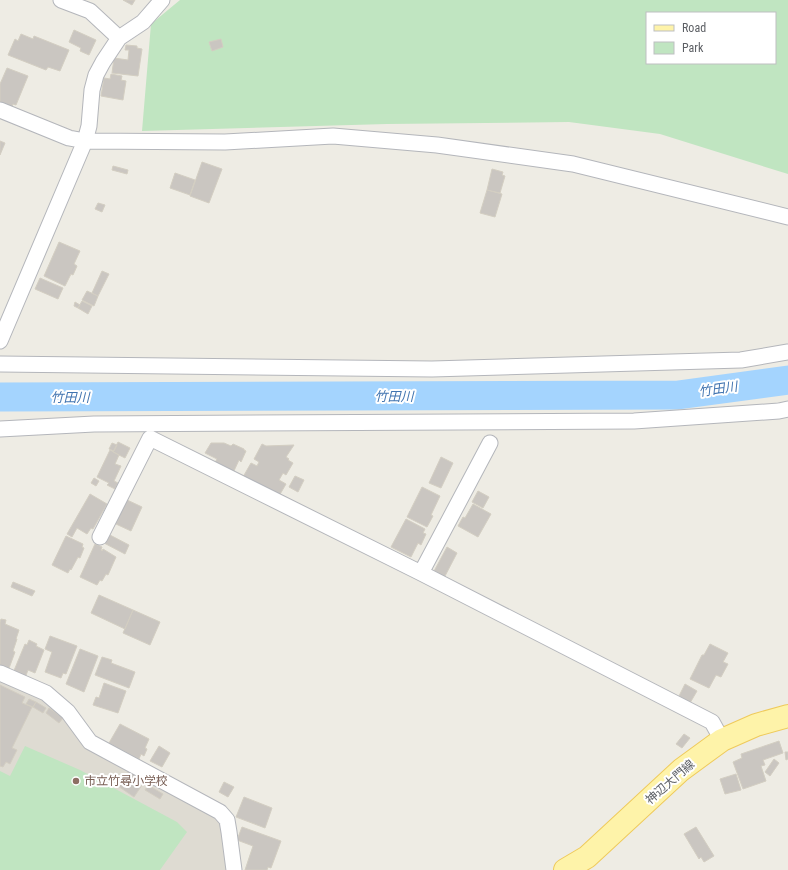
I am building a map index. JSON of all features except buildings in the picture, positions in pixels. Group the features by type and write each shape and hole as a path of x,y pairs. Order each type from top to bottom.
{"main road":[{"name":"神辺大門線","path":"565,870 587,857 681,770 722,740 756,725 788,716"}],"street":[{"path":"61,0 90,11 119,38"},
{"path":"0,341 85,141 89,126 92,90 96,75 119,38 143,22 162,0"},
{"path":"0,110 69,138 85,141 225,142 333,136 437,145 573,164 788,217"},
{"path":"0,364 432,369 741,360 788,352"},
{"path":"0,430 94,424 634,421 788,409"},
{"path":"94,424 97,426 143,435 150,438 421,573 712,722 722,740"},
{"path":"100,537 150,438"},
{"path":"421,573 490,443"},
{"path":"0,674 46,693 68,712 90,742 220,812 227,820 230,832 234,870"}],"shaded area":[{"name":"市立竹尋小学校","path":"0,679 45,697 93,749 212,812 224,830 228,870 0,870"}],"green space":[{"path":"180,0 788,0 788,174 660,134 569,122 387,124 142,131 151,24"},
{"path":"25,746 80,770 177,822 187,832 160,870 0,870 0,771 10,776"}],"waterway":[{"name":"竹田川","path":"0,397 678,395 788,380"}],"place":[{"name":"市立竹尋小学校","path":"76,781"}]}
